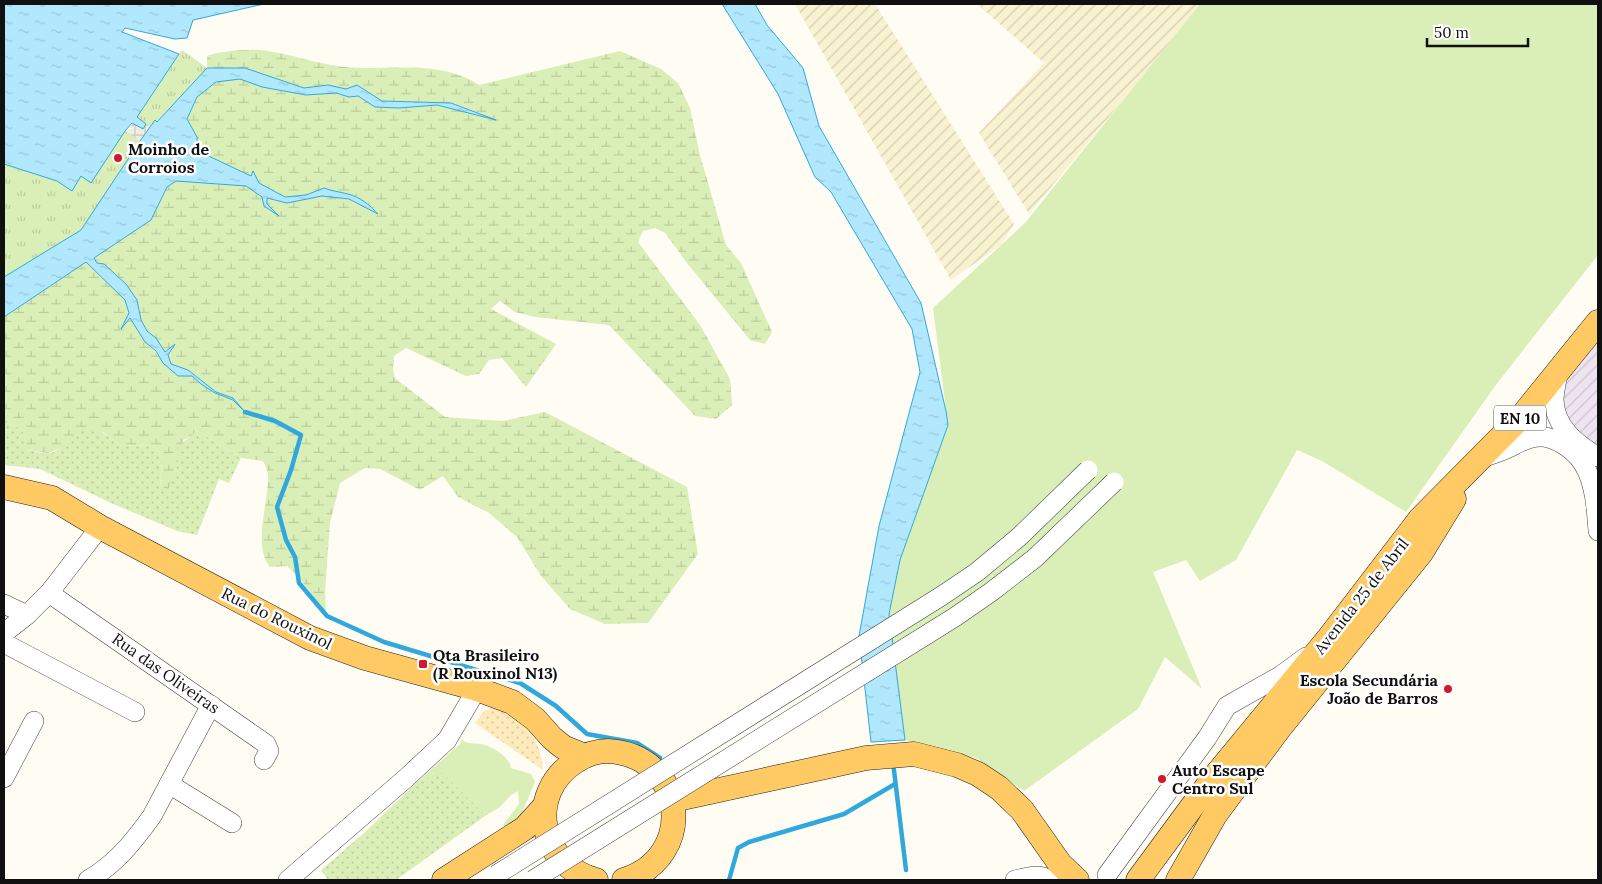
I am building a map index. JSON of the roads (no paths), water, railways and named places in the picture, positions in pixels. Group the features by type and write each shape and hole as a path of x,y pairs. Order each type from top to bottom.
{"main road":[{"name":"Avenida 25 de Abril","path":"1138,880 1211,781 1328,639 1420,520 1522,416 1598,322"},
{"name":"Avenida 25 de Abril","path":"1178,880 1214,815 1278,730 1421,553 1479,459"},
{"name":"Rua do Rouxinol","path":"4,487 52,498 100,527 310,638 366,658 477,689 512,702 535,719 563,747 585,756"},
{"path":"552,738 545,829 552,849 566,866 581,879"},
{"path":"444,880 525,828 548,797 565,768 585,756 606,751 628,754 648,764 664,780 673,800 674,819 671,838 663,854 649,874 624,880"},
{"path":"673,800 866,758 910,754 952,763 971,770 992,783 1022,810 1052,875 1077,880"}],"street":[{"path":"1558,373 1554,400 1557,415 1563,428 1582,447 1598,457"},
{"path":"1479,459 1505,450 1519,441 1539,436 1553,438 1574,451 1583,463 1597,500 1598,531"},
{"path":"492,878 944,595 977,572 1020,537 1088,470"},
{"path":"533,880 955,617 1035,558 1114,482"},
{"path":"4,632 27,616 50,592 100,527"},
{"name":"Rua das Oliveiras","path":"50,592 266,744 269,751 264,760"},
{"path":"4,604 27,616"},
{"path":"1107,875 1207,738 1227,706 1280,676 1328,639"},
{"path":"4,643 135,712"},
{"path":"288,880 405,779 447,740 477,689"},
{"path":"88,880 98,875 124,853 152,816 211,705"},
{"path":"4,778 34,721"},
{"path":"169,784 232,823"},
{"path":"1015,880 1052,875"}],"water":[{"path":"4,4 264,4 193,20 187,38 175,39 125,28 122,32 179,54 137,117 146,124 143,129 132,123 91,183 81,176 72,191 57,181 4,164"},
{"path":"722,4 755,4 767,25 803,68 819,126 921,303 948,425 900,560 889,614 905,740 871,742 859,636 879,526 920,372 912,329 831,192 815,177 778,94"},
{"path":"207,68 245,68 304,88 328,85 346,89 357,85 382,101 451,103 496,120 437,105 399,108 375,107 358,96 349,97 336,93 306,95 262,87 240,79 216,82 197,97 187,119 197,137 198,151 251,176 253,171 259,183 285,197 306,195 324,188 357,197 378,214 349,199 322,196 287,203 267,198 267,204 279,216 264,206 262,197 246,186 176,181 167,187 151,220 94,258 97,263 104,264 126,284 137,300 141,320 147,331 156,338 165,352 175,344 168,355 171,364 188,370 216,392 233,398 245,412 233,400 215,393 192,376 178,376 163,363 156,351 145,342 130,318 121,329 129,313 125,300 86,262 4,317 4,277 81,230 155,120 157,122"}],"waterway":[{"path":"245,412 275,421 301,435 291,470 277,507 286,540 295,557 299,583 327,616 384,642 520,683 556,706 587,734 637,743 660,758"},
{"path":"893,762 906,870"},
{"path":"729,880 738,848 749,842 844,814 895,784"}],"place":[{"name":"Moinho de Corroios","path":"118,158"},
{"name":"Qta Brasileiro (R Rouxinol N13)","path":"423,664"},
{"name":"Escola Secundária João de Barros","path":"1448,689"},
{"name":"Auto Escape Centro Sul","path":"1162,779"}]}
